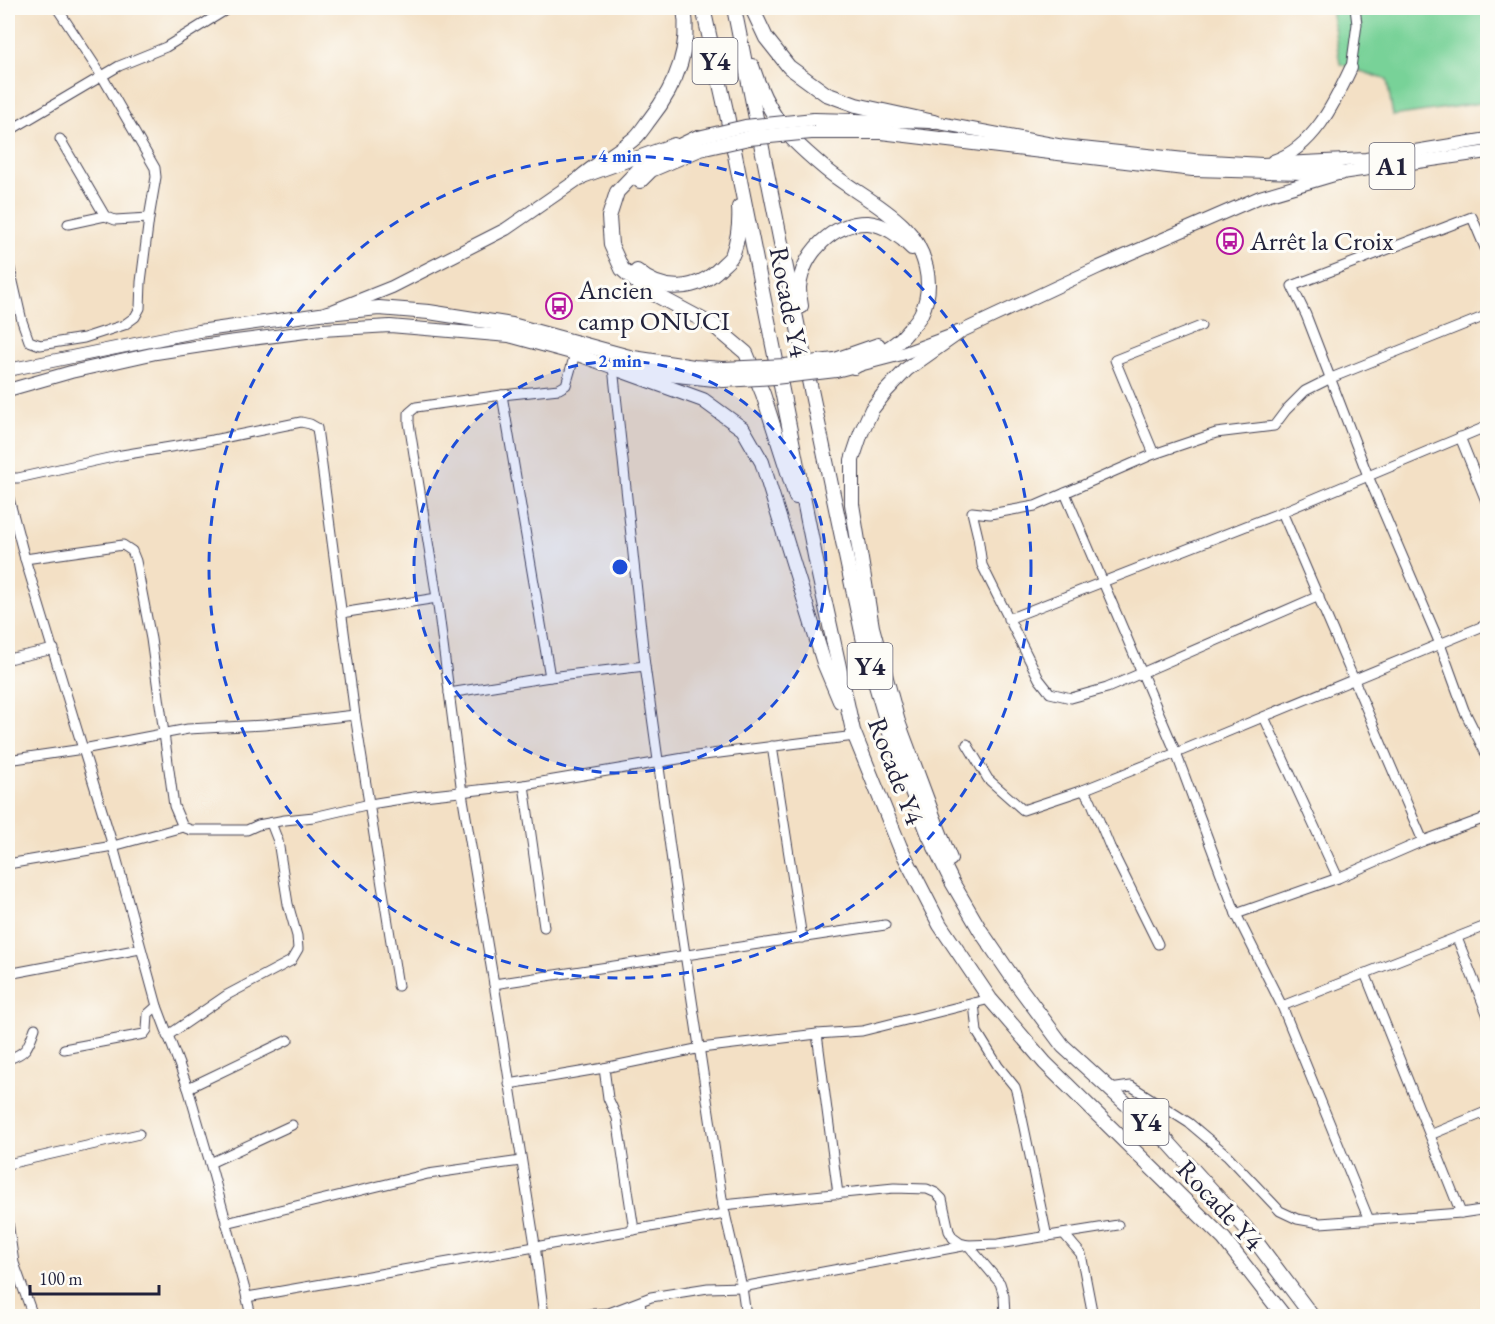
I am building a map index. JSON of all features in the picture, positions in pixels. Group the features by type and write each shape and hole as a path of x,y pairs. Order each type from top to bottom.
{"highway":[{"path":"580,178 636,137 664,101 681,66 687,21 684,8"},
{"name":"Rocade Y4","path":"703,8 727,115 817,566 854,733 905,857 940,925 990,999 1045,1063 1224,1239 1284,1317"},
{"path":"734,8 756,78 780,125 820,165 902,225 918,243 925,262 929,288 921,315 899,340 854,367"},
{"name":"Rocade Y4","path":"734,8 866,651 892,740 929,835 952,882 980,930 1063,1046 1168,1142 1245,1227 1312,1317"},
{"path":"752,8 766,38 789,67 826,94 856,105 934,122"},
{"path":"699,143 651,170 622,203 617,219 619,243 629,264 648,281 668,286 693,286 714,275 733,255 740,218 727,115"},
{"path":"817,566 763,394 746,353 714,326 643,288 622,269 611,245 609,217 617,192 645,162 699,143 749,138 813,125 1193,169 1341,173"},
{"path":"327,313 379,308 429,312 512,325 633,358 694,367 723,375 785,366 836,366 896,334 913,311 920,287 917,263 911,247 894,232 870,223 851,225 831,234 816,248 805,266 799,288 810,385"},
{"path":"958,333 907,369 872,410 852,460 852,504 872,627 898,722 933,816 980,930"},
{"path":"617,369 704,400 743,429 762,462 824,663 854,733"}],"main road":[{"path":"813,125 934,122 1063,146 1194,160 1262,164 1284,157 1302,145 1322,121 1339,95 1351,68"},
{"name":"A1","path":"1262,164 1366,159 1488,139"},
{"path":"8,370 199,331 327,313 392,287 506,229 580,178 658,149 699,143"},
{"name":"A1","path":"958,333 1260,197 1341,173 1488,152"},
{"path":"8,390 70,372 156,353 322,330 390,326 509,336 575,354 617,369 723,375"},
{"path":"836,366 854,367 902,354 958,333"}],"street":[{"path":"8,260 21,321 30,341 40,345 84,338 124,325 135,317 140,308 141,282 156,177 155,168 102,76 57,8"},
{"path":"8,136 14,128 119,66 166,46 229,8"},
{"path":"1351,68 1357,24 1355,8"},
{"path":"60,139 105,216"},
{"path":"68,224 105,216 115,220 149,218"},
{"path":"1488,255 1472,217 1293,286 1368,476 1440,644 1464,710 1488,758"},
{"path":"1319,597 1107,688 1071,698 1050,693 1039,679 982,565 972,513 990,514 1035,506 1154,454 1216,433 1274,426 1305,391 1330,378 1488,315"},
{"path":"1154,454 1115,360 1201,326"},
{"path":"544,1317 495,984 462,793 437,598 409,413 416,407 559,389 566,385 575,354"},
{"path":"617,369 645,666 658,762 724,1209 742,1287 746,1317"},
{"path":"502,395 550,677"},
{"path":"8,478 301,422 310,423 317,428 355,715 398,986"},
{"path":"1008,619 1282,512 1488,426"},
{"path":"1460,437 1488,506"},
{"path":"1065,493 1176,753 1236,914 1282,1006 1369,1220"},
{"path":"8,495 25,560 113,846 157,1006 188,1088 251,1317"},
{"path":"1282,512 1423,842"},
{"path":"25,560 123,545 132,551 151,639 174,806 183,827"},
{"path":"341,613 437,598"},
{"path":"967,744 987,779 1023,810 1083,790 1176,753 1488,624"},
{"path":"8,659 54,649"},
{"path":"449,693 550,677 645,666"},
{"path":"8,760 83,749 188,729 264,725 355,715"},
{"path":"1264,717 1338,878"},
{"path":"8,864 113,846 183,827 191,830 247,830 258,825 314,818 370,804 524,785 658,762 854,733"},
{"path":"772,746 802,938"},
{"path":"524,785 544,927"},
{"path":"1083,790 1092,801 1110,847 1158,944"},
{"path":"1236,914 1338,878 1488,817"},
{"path":"167,1036 227,995 291,960 298,949 278,841 271,823"},
{"path":"1282,1006 1488,925"},
{"path":"495,984 885,926"},
{"path":"1457,938 1488,1016"},
{"path":"8,974 140,949"},
{"path":"1365,973 1461,1213"},
{"path":"509,1084 701,1048 862,1030 990,999"},
{"path":"974,1004 977,1032 998,1066 1015,1087 1047,1237"},
{"path":"64,1049 144,1034 147,1030 148,1014 157,1006"},
{"path":"8,1059 21,1055 28,1047 35,1028"},
{"path":"817,1034 838,1194"},
{"path":"188,1088 288,1040"},
{"path":"604,1068 608,1098 617,1118 634,1230"},
{"path":"1110,1089 1131,1086 1189,1123 1227,1155 1280,1211 1288,1216 1320,1223 1488,1209"},
{"path":"1430,1135 1488,1111"},
{"path":"210,1163 292,1125"},
{"path":"8,1164 139,1134"},
{"path":"226,1223 428,1174 521,1161"},
{"path":"247,1297 535,1245 634,1230 724,1209 894,1188 927,1189 942,1199 949,1231 953,1238 968,1245 1000,1283 1004,1296 1005,1317"},
{"path":"8,1222 11,1264 33,1317"},
{"path":"563,1317 609,1313 651,1297 708,1288 742,1287 968,1245 998,1244 1118,1225"},
{"path":"1064,1234 1081,1254 1093,1317"},
{"path":"640,1302 642,1317"}],"green space":[{"path":"1331,8 1487,8 1487,102 1393,116 1387,80 1340,64"}],"place":[{"name":"Arrêt la Croix","path":"1230,241"},
{"name":"Ancien camp ONUCI","path":"559,306"}]}
